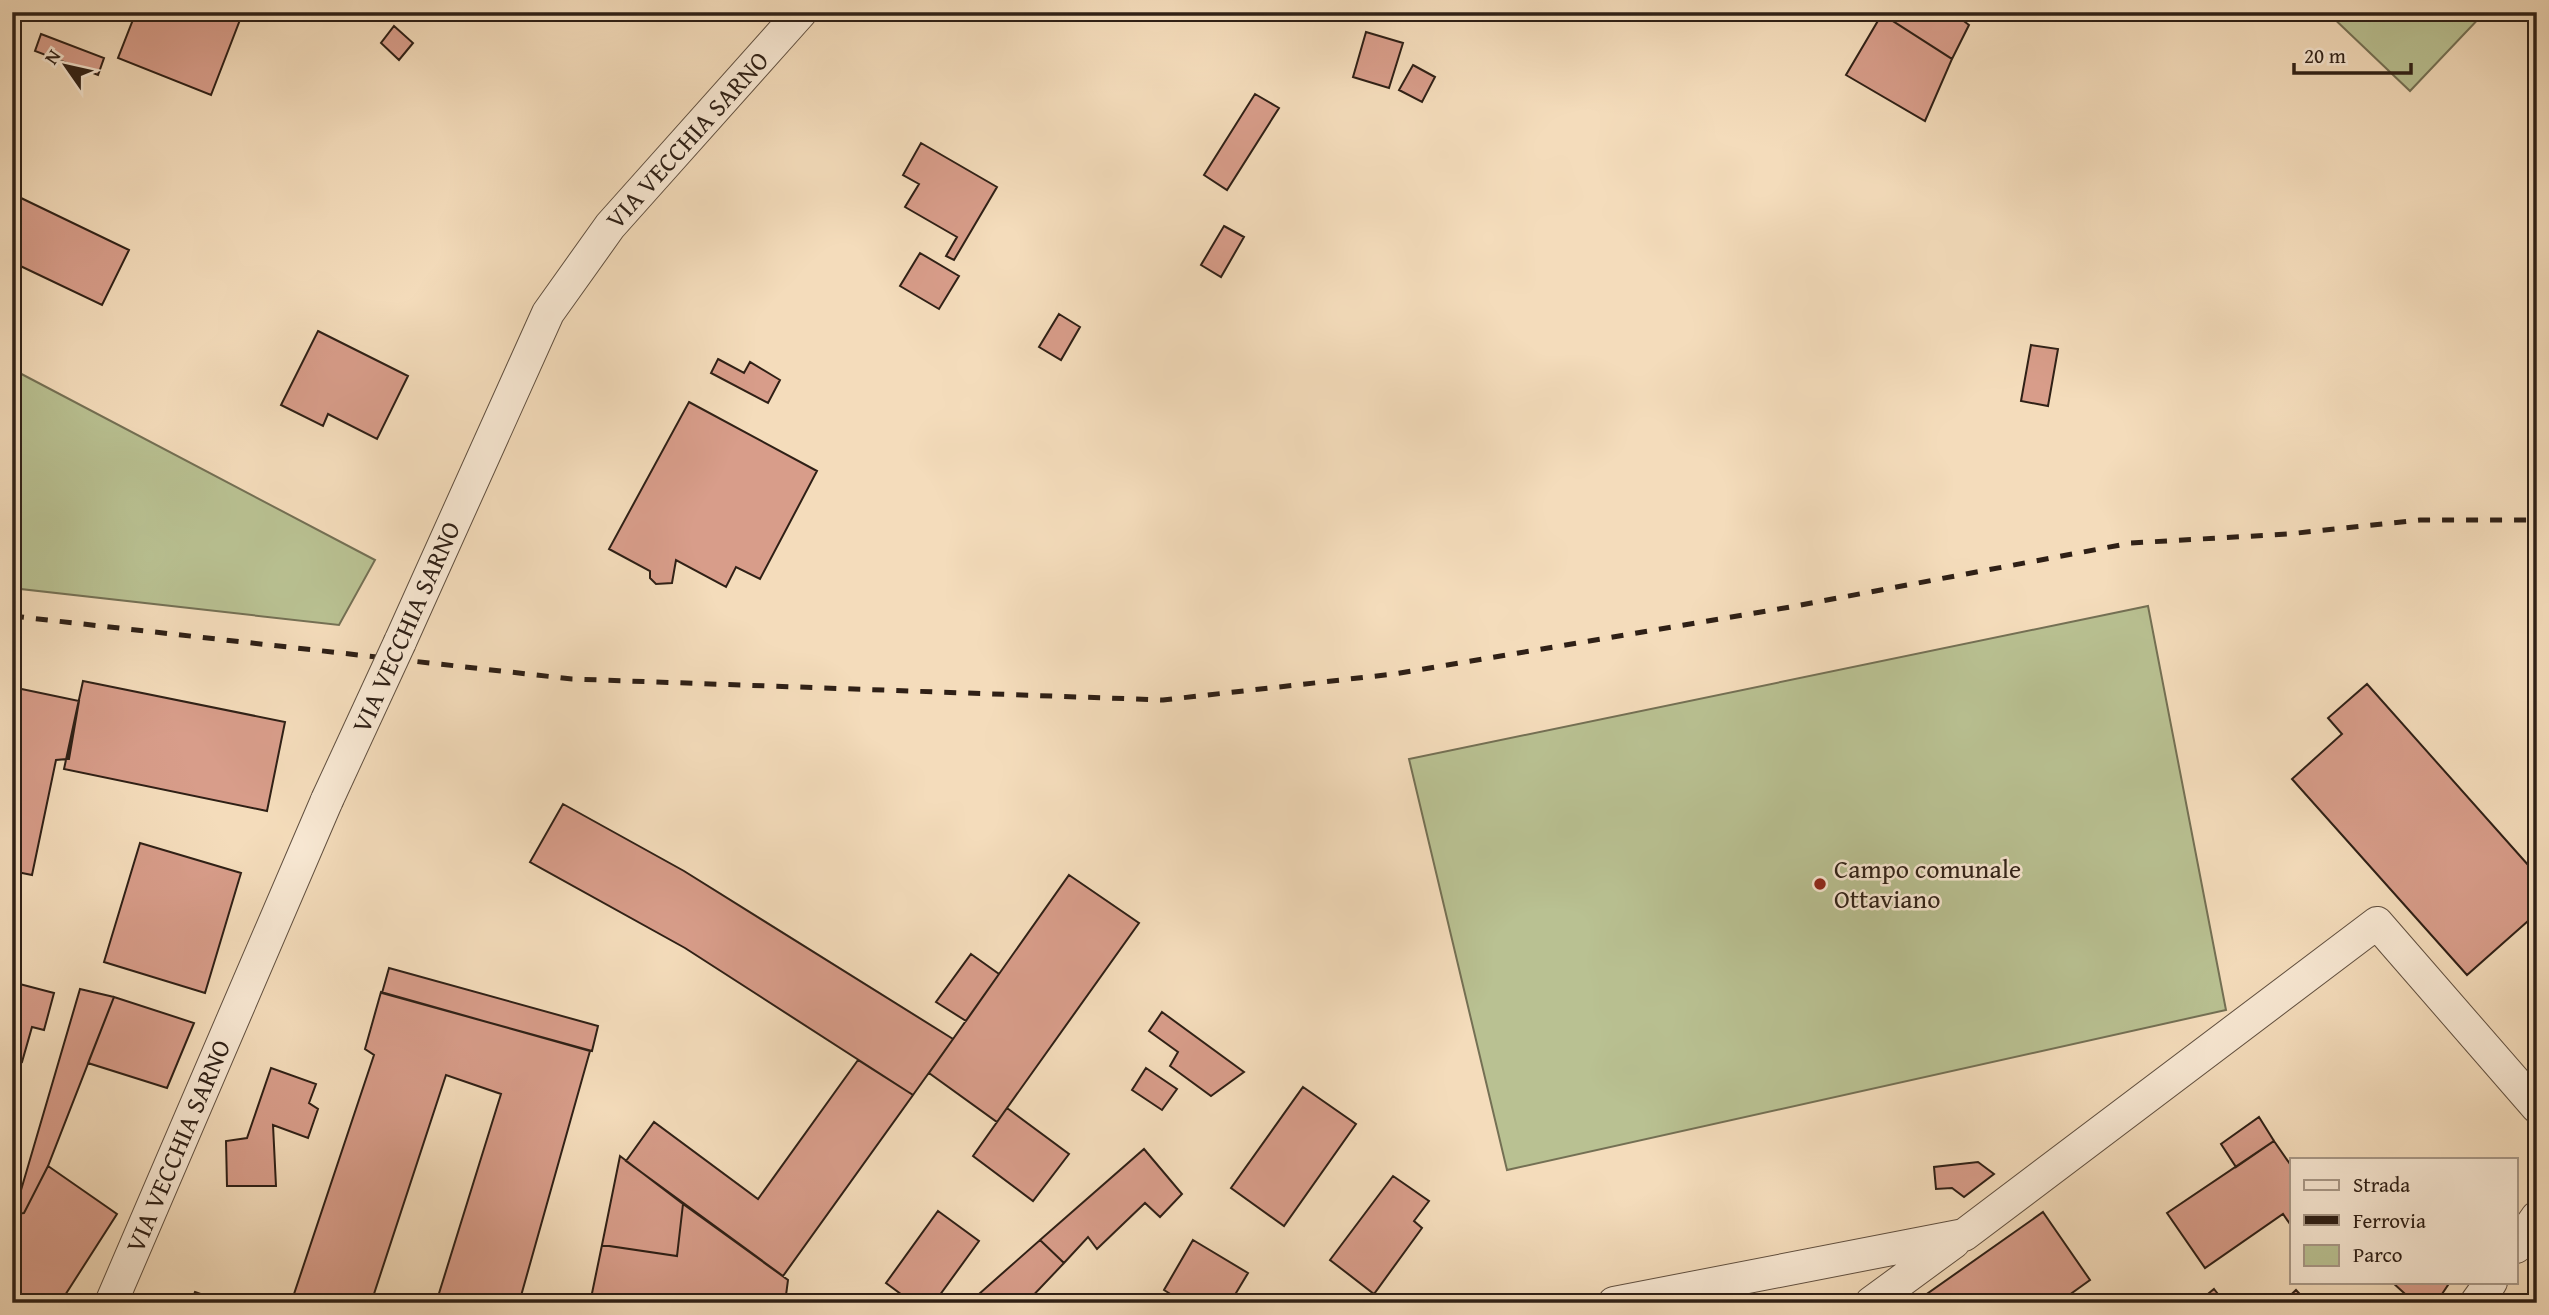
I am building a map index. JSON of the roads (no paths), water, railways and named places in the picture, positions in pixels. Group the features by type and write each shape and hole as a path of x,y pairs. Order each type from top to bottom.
{"street":[{"name":"VIA VECCHIA SARNO","path":"111,1303 327,800 548,313 610,226 801,12"},
{"path":"1871,1303 2377,923 2537,1107"},
{"path":"2518,1244 2537,1217"},
{"path":"1614,1303 1964,1235"},
{"path":"2476,1303 2490,1284"}],"railway":[{"path":"12,616 572,679 1163,700 1394,674 1790,607 2131,543 2288,534 2420,520 2537,520"}],"place":[{"name":"Campo comunale Ottaviano","path":"1820,884"}]}
